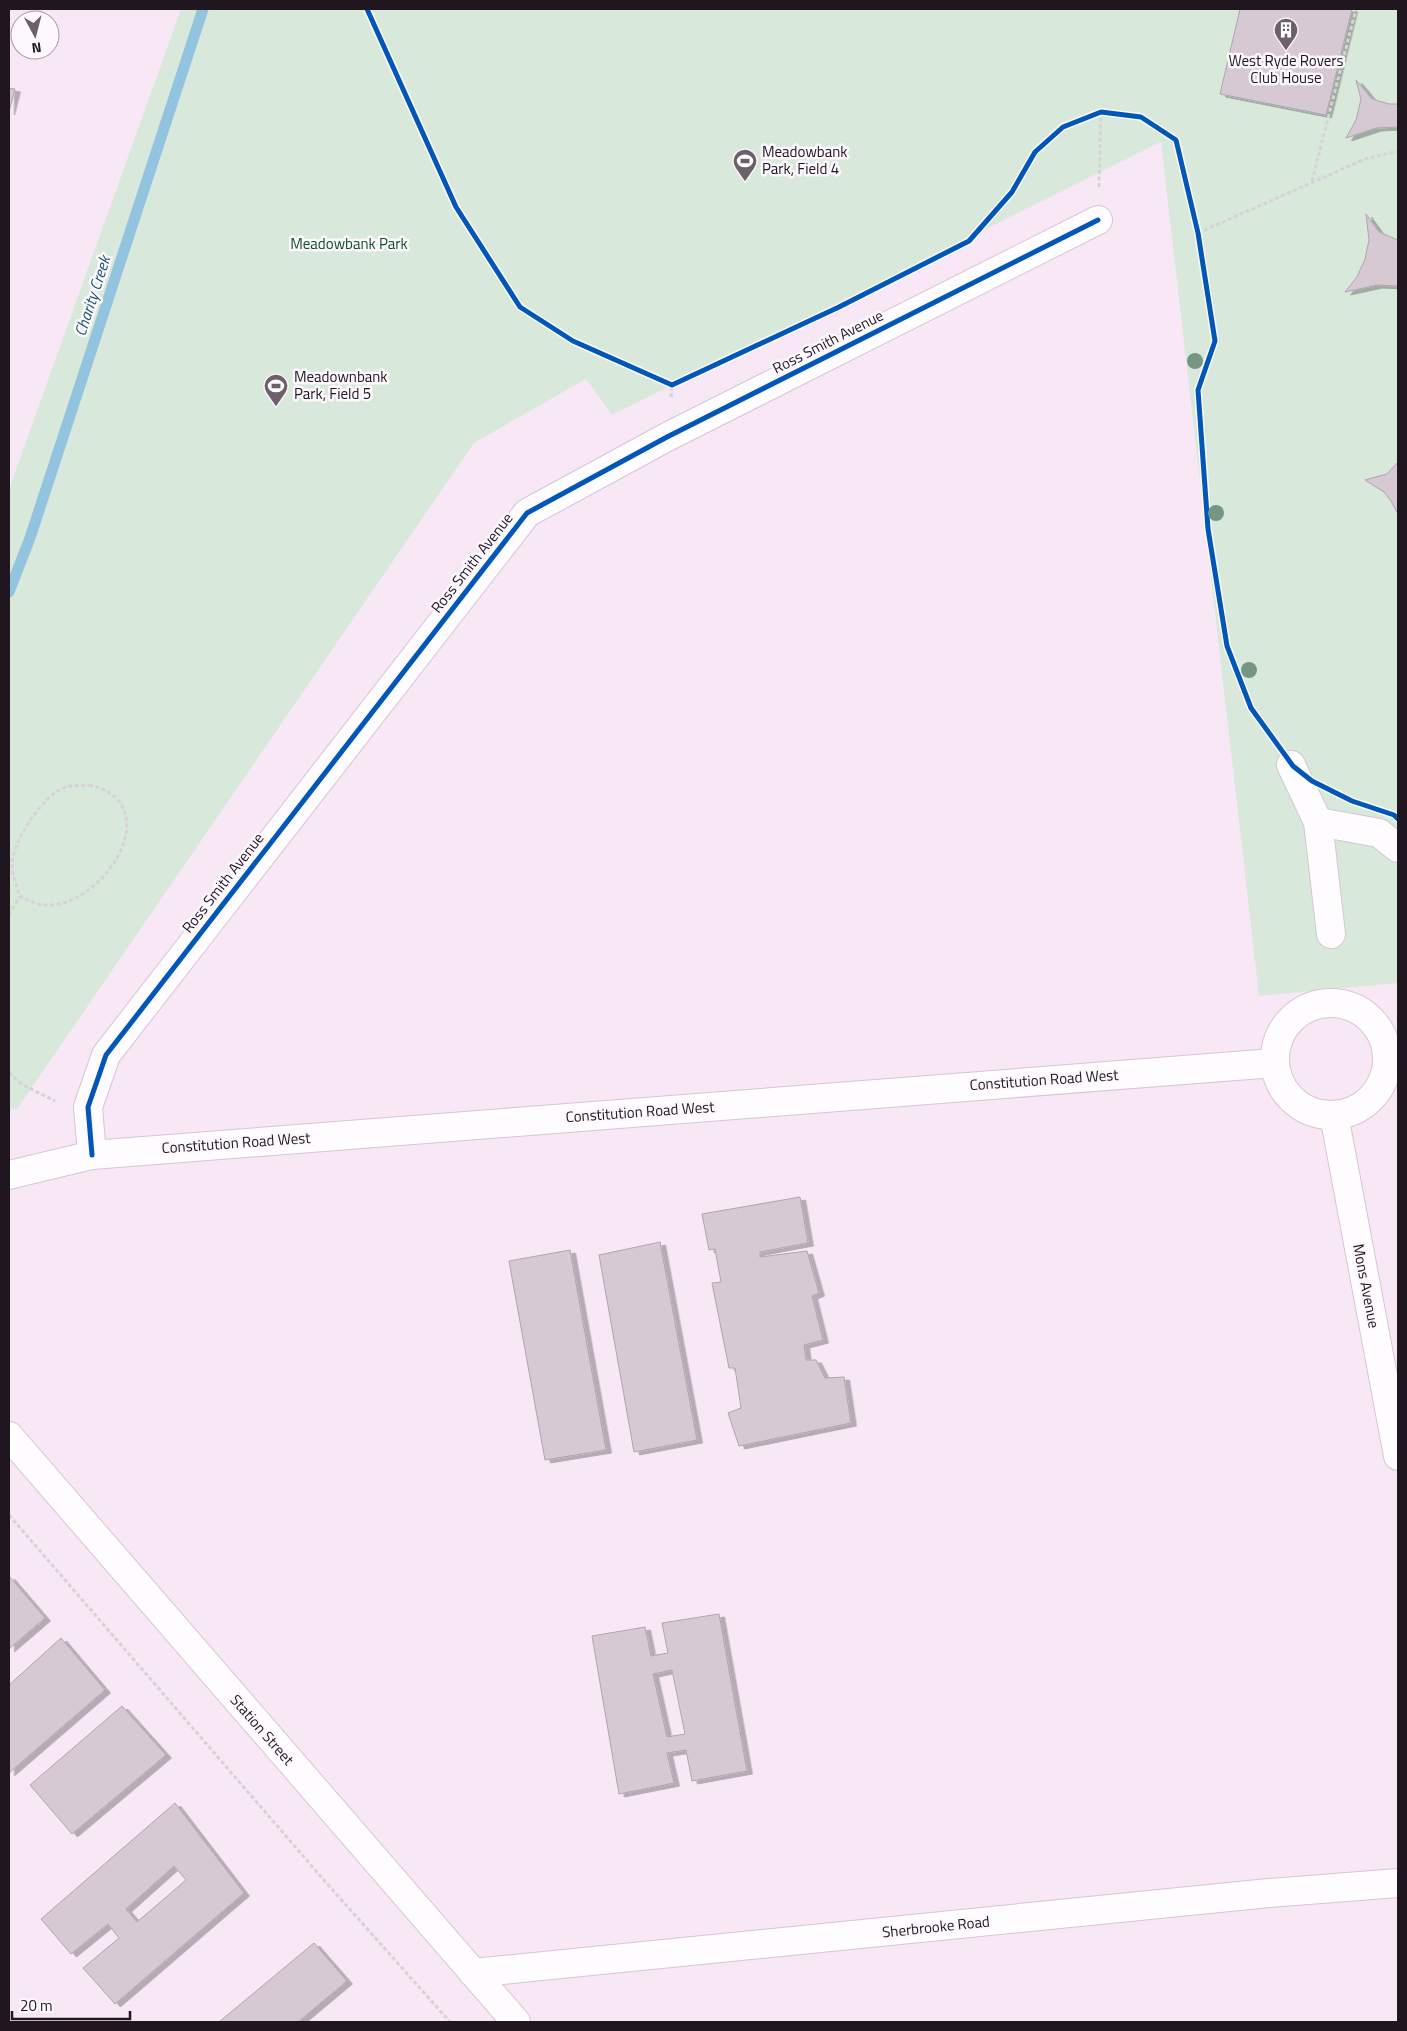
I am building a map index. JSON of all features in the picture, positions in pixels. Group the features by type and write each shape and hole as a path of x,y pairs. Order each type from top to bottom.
{"street":[{"name":"Ross Smith Avenue","path":"92,1155 88,1107 106,1055 527,513 666,437 1098,220"},
{"path":"1291,764 1318,822 1331,934"},
{"path":"1318,822 1380,833 1398,848"},
{"path":"1335,1003 1354,1007 1370,1017 1393,1050 1380,1088 1368,1101 1352,1111 1334,1115 1317,1114 1301,1107 1287,1095 1278,1080 1274,1063 1276,1043 1285,1026 1298,1012 1316,1004 1335,1003"},
{"name":"Constitution Road West","path":"9,1175 92,1155 1274,1063"},
{"name":"Mons Avenue","path":"1334,1115 1398,1456"},
{"name":"Station Street","path":"9,1436 516,2022"},
{"name":"Sherbrooke Road","path":"473,1973 1269,1893 1398,1883"}],"path":[{"path":"1312,181 1356,9"},
{"path":"1098,220 1101,112"},
{"path":"1094,115 1101,112 1111,113"},
{"path":"1198,233 1365,159 1398,151"},
{"path":"1196,224 1199,242"},
{"path":"663,381 672,385 681,381"},
{"path":"88,785 100,788 111,794 125,811 128,828 116,858 102,880 84,894 60,903 39,904 20,896 13,878 12,863 15,846 42,805 52,794 65,788 88,785"},
{"path":"9,915 20,896"},
{"path":"9,1073 23,1085 50,1100 88,1107"},
{"path":"9,1515 310,1864 450,2022"}],"green space":[{"name":"Meadowbank Park","path":"181,9 1398,9 1398,983 1259,996 1161,142 612,415 586,379 474,443 17,1109 9,1110 9,489"}],"building":[{"name":"West Ryde Rovers Club House","path":"1240,9 1352,9 1326,115 1220,94"},
{"path":"1356,80 1372,99 1389,104 1398,104 1398,127 1376,128 1346,138 1356,120 1361,99"},
{"path":"9,88 15,89 9,112"},
{"path":"1366,214 1379,232 1398,240 1398,286 1377,285 1345,292 1357,277 1365,259 1369,240"},
{"path":"1398,462 1398,514 1384,492 1365,480 1387,474"},
{"path":"800,1197 808,1243 760,1252 760,1257 807,1251 819,1293 812,1296 823,1340 804,1345 806,1360 816,1360 825,1378 844,1377 851,1423 739,1446 728,1413 741,1408 735,1368 729,1368 712,1283 721,1282 715,1249 709,1250 702,1214"},
{"path":"660,1242 697,1440 634,1452 599,1255"},
{"path":"570,1250 606,1450 545,1460 509,1261"},
{"path":"9,1576 45,1618 9,1649"},
{"path":"719,1614 747,1771 692,1781 686,1750 667,1753 674,1783 619,1794 592,1636 645,1627 651,1656 668,1653 662,1623","holes":["672,1670 685,1734 667,1737 653,1674"]},
{"path":"61,1638 105,1690 9,1773 9,1685"},
{"path":"122,1706 166,1755 72,1834 30,1785"},
{"path":"175,1803 244,1893 115,2004 83,1968 119,1938 108,1924 71,1954 41,1919","holes":["174,1866 186,1880 137,1922 126,1909"]},
{"path":"314,1943 347,1981 298,2022 219,2022"}],"waterway":[{"name":"Charity Creek","path":"9,592 30,538 203,9"}],"cycle path":[{"path":"367,9 456,207 520,307 573,341 672,385 839,307 969,241 1012,192 1035,152 1063,127 1101,112 1141,117 1176,140 1198,233 1215,341 1198,390 1208,529 1227,646 1251,708 1293,766 1312,781 1352,801 1394,815 1398,819"},
{"path":"92,1155 88,1107 106,1055 527,513 667,437 1098,220"}],"place":[{"name":"West Ryde Rovers Club House","path":"1286,51"},
{"name":"Meadowbank Park, Field 4","path":"745,182"},
{"name":"Meadownbank Park, Field 5","path":"276,407"}]}
